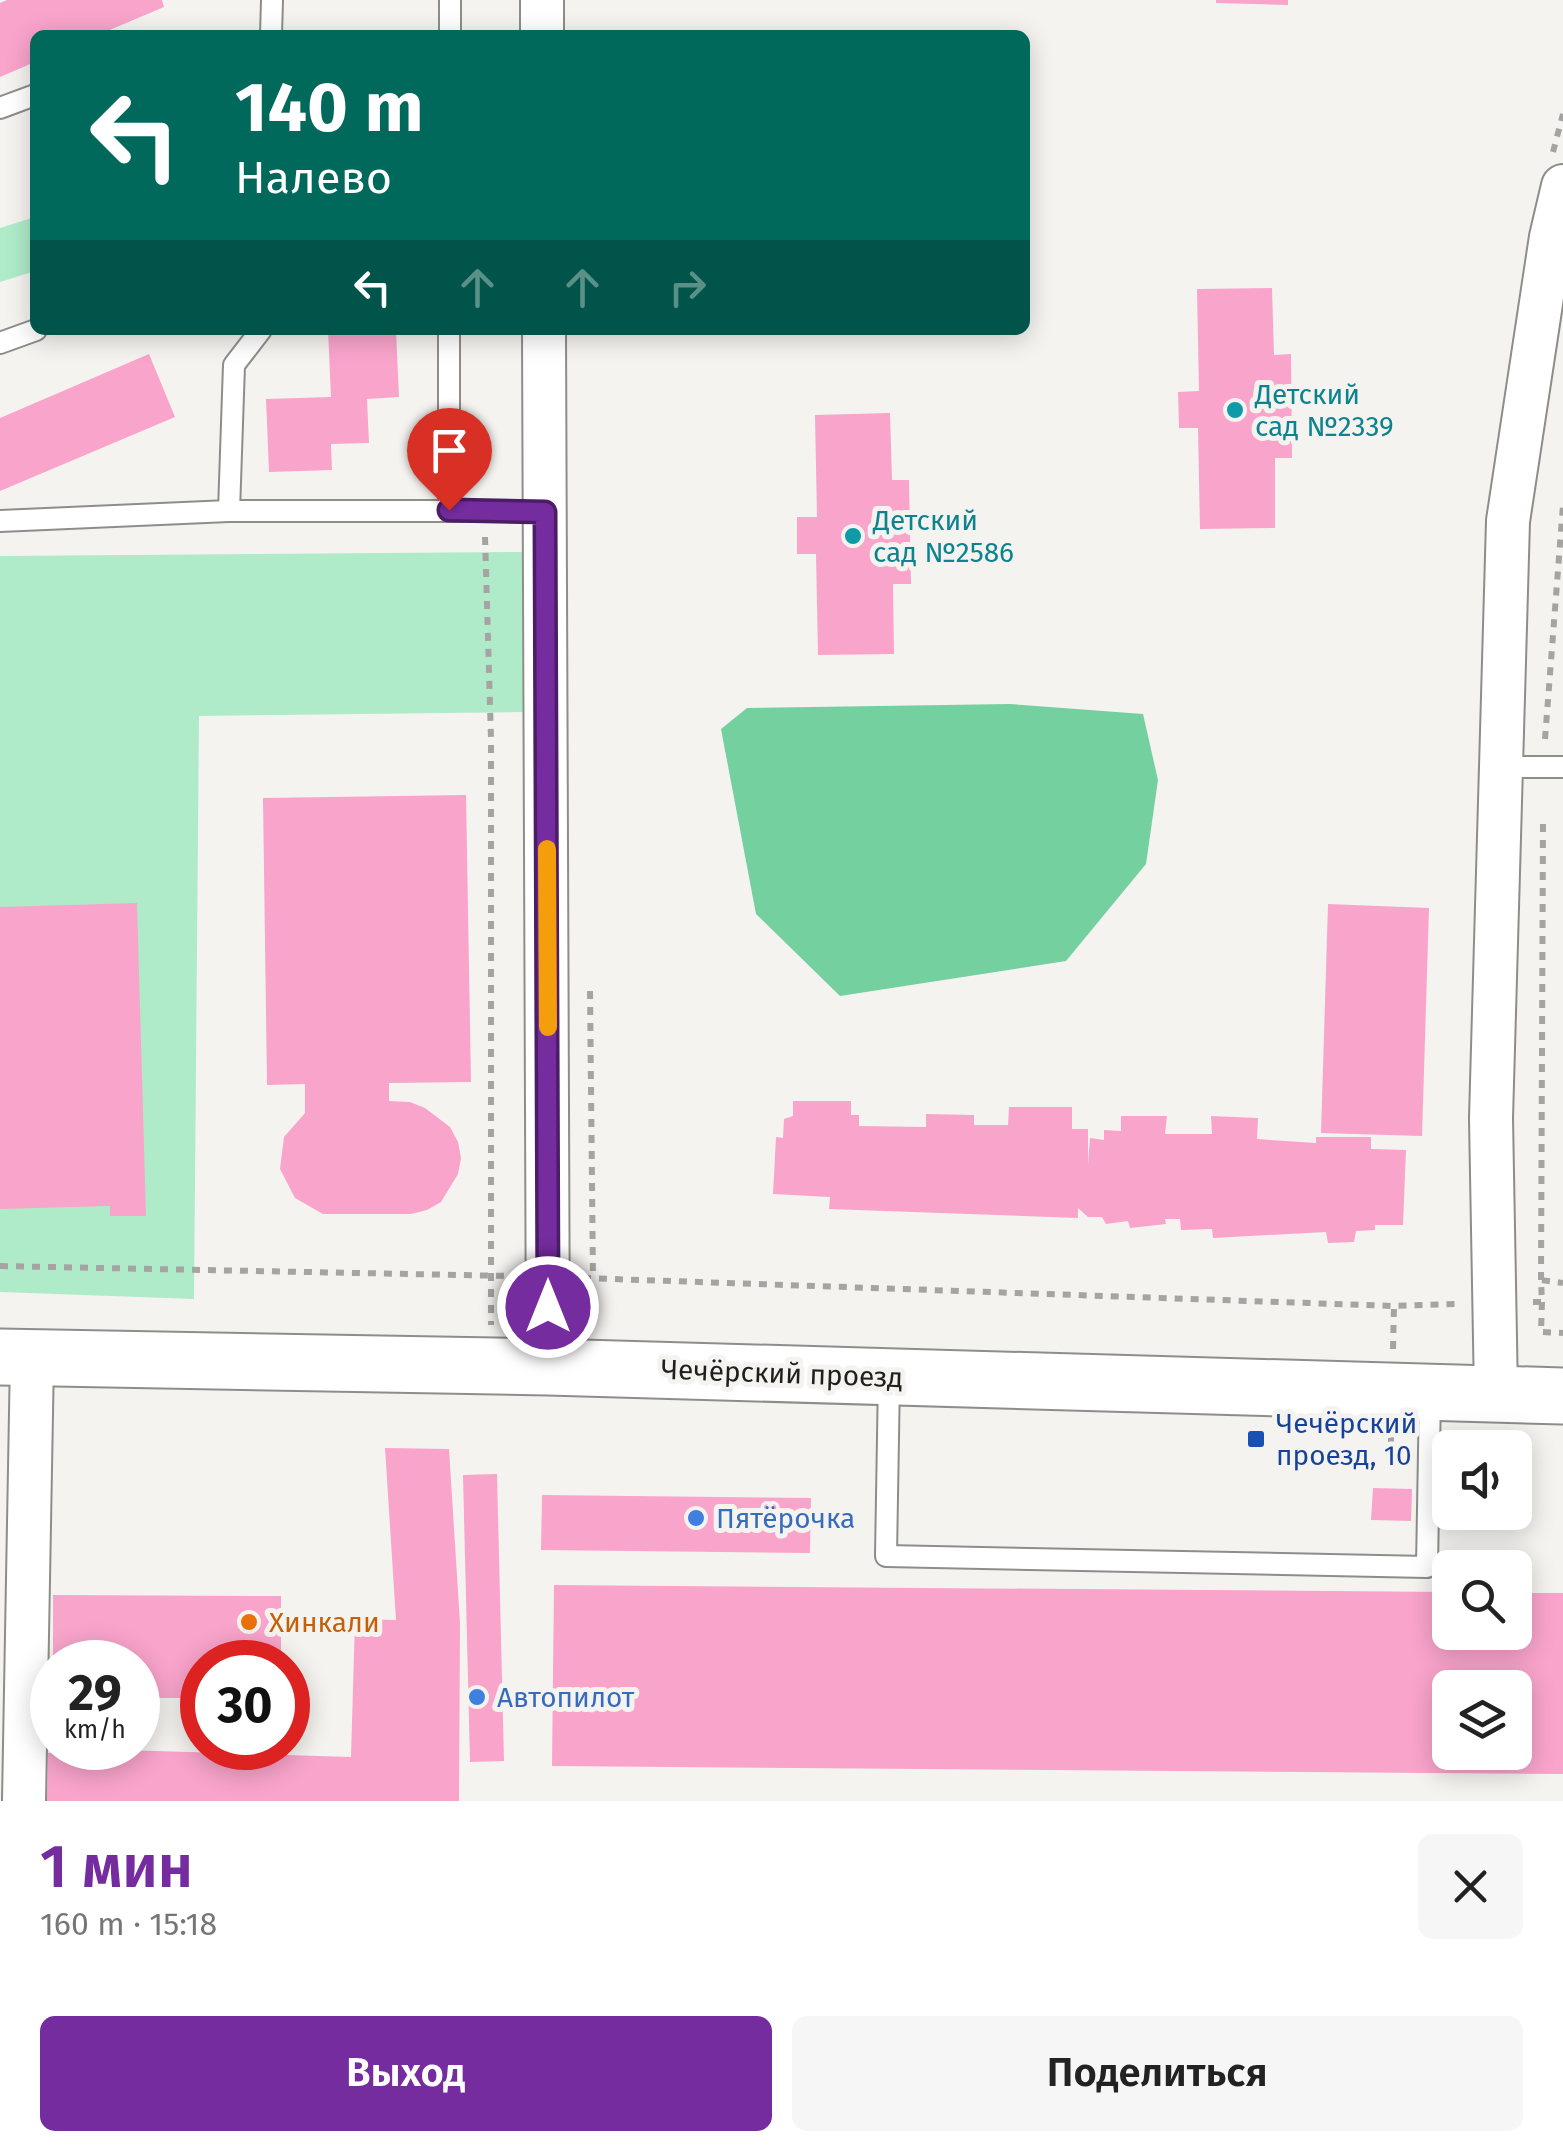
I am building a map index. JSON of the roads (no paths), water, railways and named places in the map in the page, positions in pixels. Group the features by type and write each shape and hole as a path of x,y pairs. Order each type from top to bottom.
{"main road":[{"name":"Чечёрский проезд","path":"16,1358 548,1366 1563,1396"}],"street":[{"path":"542,0 542,30"},
{"path":"1496,1394 1491,1118 1508,521 1563,186"},
{"path":"544,335 548,1366"},
{"path":"16,1358 14,1604 24,1801"}],"lane":[{"path":"271,30 272,0"},
{"path":"450,0 450,30"},
{"path":"0,108 30,97"},
{"path":"0,343 30,332"},
{"path":"229,511 234,366 256,335"},
{"path":"449,335 449,510"},
{"path":"0,521 229,511 545,512"},
{"path":"1500,767 1553,767"},
{"path":"890,1376 886,1556 1427,1567 1430,1392"}],"place":[{"name":"Детский сад №2339","path":"1235,410"},
{"name":"Детский сад №2586","path":"853,536"},
{"name":"Чечёрский проезд, 10","path":"1256,1439"},
{"name":"Пятёрочка","path":"696,1518"},
{"name":"Хинкали","path":"249,1622"},
{"name":"Автопилот","path":"477,1697"}]}
